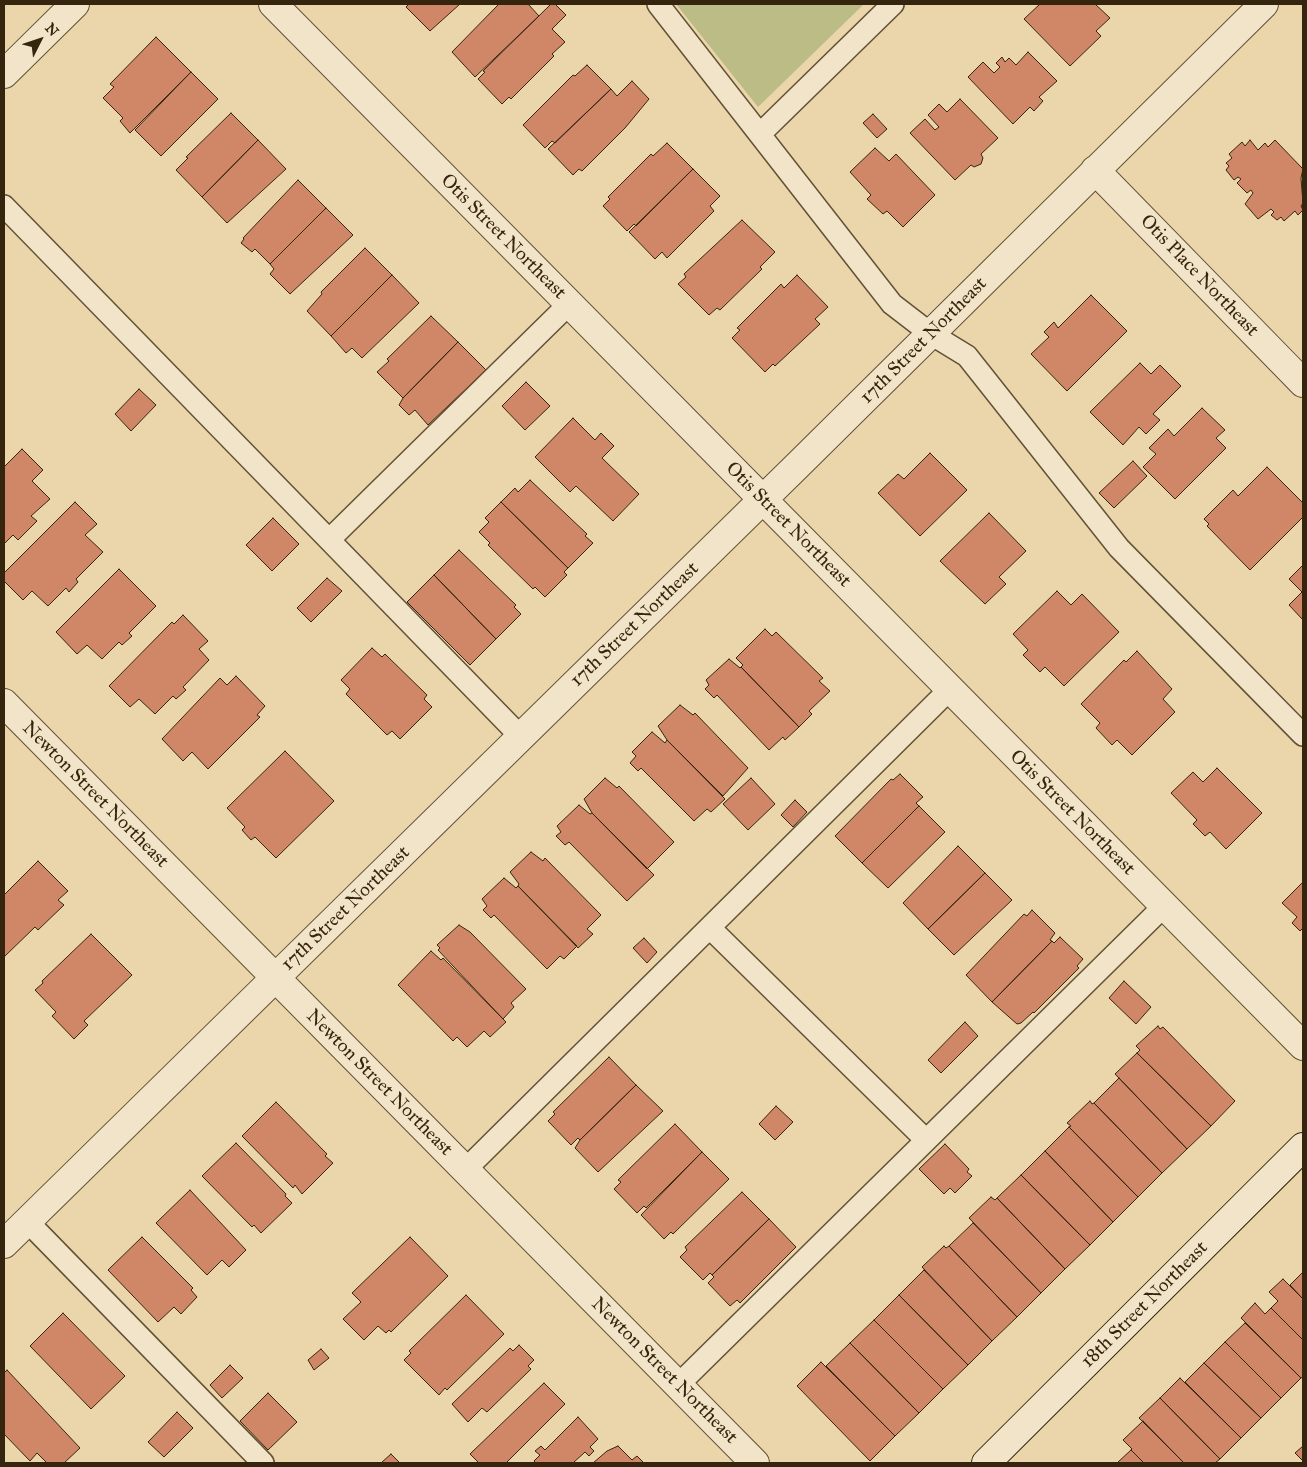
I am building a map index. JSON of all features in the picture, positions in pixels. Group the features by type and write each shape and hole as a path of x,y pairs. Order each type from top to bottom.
{"street":[{"path":"4,74 75,4"},
{"name":"Otis Street Northeast","path":"273,4 1303,1046"},
{"name":"17th Street Northeast","path":"4,1244 763,500 1264,4"},
{"name":"Otis Place Northeast","path":"1095,170 1303,383"},
{"name":"Newton Street Northeast","path":"4,703 755,1463"},
{"name":"18th Street Northeast","path":"986,1463 1303,1147"}],"lane":[{"path":"658,4 892,304 931,334 967,356 1119,548 1303,735"},
{"path":"760,134 893,4"},
{"path":"4,206 521,737"},
{"path":"330,539 569,304"},
{"path":"465,1170 950,689"},
{"path":"678,1385 1164,906"},
{"path":"710,928 926,1140"},
{"path":"27,1221 263,1463"}],"green space":[{"path":"676,4 864,4 758,107"}],"building":[{"path":"409,4 460,4 430,31 406,7"},
{"path":"499,4 528,4 539,16 475,77 452,52"},
{"path":"551,4 555,4 566,15 552,29 565,42 552,54 554,56 511,99 509,97 502,104 478,79 485,72 483,71"},
{"path":"1040,4 1095,4 1110,18 1096,31 1101,36 1070,66 1024,19"},
{"path":"156,37 191,72 130,133 120,121 123,118 103,98 114,87 110,84"},
{"path":"1028,52 1057,81 1039,97 1043,101 1034,111 1030,107 1013,124 968,77 983,62 994,73 1000,67 996,63 1002,57 1005,62 1009,58 1016,65"},
{"path":"587,65 611,89 555,143 552,141 545,148 523,125 573,75 575,76"},
{"path":"191,72 218,99 161,156 135,130"},
{"path":"632,81 649,99 625,128 582,171 579,169 573,175 548,149 611,89 617,96"},
{"path":"960,99 998,138 981,154 983,158 981,164 974,167 971,165 955,180 910,133 925,119 935,130 939,127 928,115 939,104 947,112"},
{"path":"231,113 258,140 202,197 176,170 188,158 186,157"},
{"path":"873,114 887,129 877,138 863,123"},
{"path":"258,140 286,169 227,223 202,197"},
{"path":"1250,140 1258,150 1265,143 1268,147 1275,140 1303,169 1301,178 1303,203 1301,206 1303,210 1298,215 1295,211 1284,221 1281,217 1277,220 1271,215 1274,212 1271,209 1258,219 1245,204 1253,193 1251,190 1247,193 1237,183 1241,179 1238,177 1234,180 1226,170 1229,166 1226,163 1232,158 1229,154 1242,142 1245,146"},
{"path":"667,143 693,169 636,226 634,224 627,231 603,206 610,199 608,197 651,154 653,156"},
{"path":"875,148 889,161 896,154 935,195 903,227 887,211 883,214 867,199 871,195 850,172"},
{"path":"693,169 720,196 710,206 714,211 667,258 662,252 655,259 629,232"},
{"path":"298,180 326,208 270,264 255,249 252,252 241,243 243,238"},
{"path":"326,208 353,235 290,294 270,274 274,269 270,264"},
{"path":"742,220 775,252 760,267 762,269 720,310 717,308 709,315 678,284 686,277 684,274"},
{"path":"365,248 392,275 331,336 307,311 322,294 321,292"},
{"path":"392,275 419,303 362,358 352,348 346,353 331,336"},
{"path":"797,275 828,307 815,319 820,324 775,366 773,364 765,372 732,338 740,330 737,328 781,284 784,288"},
{"path":"1091,295 1127,331 1067,391 1031,354 1049,337 1044,332 1054,322 1058,328"},
{"path":"431,316 458,342 403,398 377,372 389,361 387,359"},
{"path":"458,342 486,370 428,425 415,410 409,415 399,405 403,398"},
{"path":"1140,363 1151,374 1160,365 1181,386 1153,414 1160,420 1146,434 1139,427 1123,445 1090,412"},
{"path":"526,382 550,406 525,430 502,406"},
{"path":"139,389 156,405 131,431 115,414"},
{"path":"1202,408 1225,430 1216,438 1226,448 1175,499 1143,467 1156,454 1149,448 1168,429 1174,436"},
{"path":"573,418 595,440 601,433 614,446 602,458 639,494 613,521 576,486 570,492 535,457"},
{"path":"22,449 43,470 32,481 50,499 31,516 37,521 18,540 13,535 4,544 4,467"},
{"path":"930,453 967,490 920,536 878,493 898,474 904,479"},
{"path":"1133,461 1147,476 1114,508 1099,493"},
{"path":"1267,467 1303,503 1303,517 1250,570 1207,526 1209,524 1204,519 1233,490 1238,496"},
{"path":"530,480 587,534 585,536 593,543 568,568 501,502 515,488 518,492"},
{"path":"75,502 97,524 85,535 103,552 76,579 78,582 69,592 66,588 48,606 32,591 23,600 4,581 4,573"},
{"path":"501,502 568,568 564,572 567,575 545,597 535,587 533,589 488,545 490,543 479,532 489,522 485,518"},
{"path":"989,513 1026,551 999,577 1006,584 985,604 940,561"},
{"path":"273,518 299,544 272,571 246,545"},
{"path":"459,550 516,605 514,607 521,614 496,639 434,575"},
{"path":"1303,565 1303,620 1289,605 1302,592 1289,579"},
{"path":"119,569 156,606 129,633 132,636 122,645 119,642 102,659 87,645 77,654 56,632"},
{"path":"434,575 496,639 470,665 407,602"},
{"path":"327,578 342,591 311,622 297,608"},
{"path":"1057,591 1071,605 1082,594 1119,632 1064,686 1045,667 1040,672 1023,655 1028,650 1013,634"},
{"path":"183,615 208,641 199,649 209,660 183,687 186,690 176,699 173,696 155,714 139,699 130,707 109,686 172,622 174,624"},
{"path":"765,629 772,636 776,632 823,678 819,681 830,691 809,711 812,714 799,727 741,667 743,665 736,658"},
{"path":"372,648 382,657 385,654 427,695 424,699 432,707 400,739 392,731 387,735 346,694 350,689 341,680"},
{"path":"1137,651 1172,689 1163,699 1175,712 1132,755 1117,740 1112,745 1096,728 1100,723 1081,704 1124,660 1126,662"},
{"path":"729,659 741,667 799,727 785,740 783,737 769,750 717,695 714,698 705,689 709,685 706,680"},
{"path":"236,676 265,706 257,715 260,717 208,769 192,752 183,761 162,739 220,678 227,685"},
{"path":"680,705 693,715 695,713 748,768 723,796 667,740 658,726"},
{"path":"652,732 665,743 667,740 725,799 711,812 707,809 694,821 641,768 638,771 630,763 636,756 632,752"},
{"path":"285,751 334,801 276,858 255,837 251,840 242,830 245,827 227,808"},
{"path":"1217,768 1262,813 1226,849 1210,832 1205,836 1193,824 1197,820 1171,793 1193,772 1203,782"},
{"path":"900,774 923,797 916,803 919,806 862,863 835,836 891,779 893,780"},
{"path":"605,778 617,788 619,786 674,842 647,869 592,813 584,799"},
{"path":"751,778 775,804 748,830 723,804"},
{"path":"795,800 807,812 793,827 781,815"},
{"path":"579,805 590,814 592,813 654,875 627,901 569,842 565,845 556,836 561,832 557,826"},
{"path":"919,806 945,832 888,888 862,863"},
{"path":"958,846 985,873 928,929 903,903"},
{"path":"531,852 543,861 545,858 601,915 587,929 593,934 578,948 518,886 519,884 510,872"},
{"path":"38,861 68,891 58,900 64,905 38,930 35,927 4,957 4,895"},
{"path":"985,873 1012,900 954,955 928,929"},
{"path":"504,878 516,888 518,886 577,946 564,959 560,956 547,969 494,915 491,918 483,910 487,906 482,899"},
{"path":"1303,882 1303,928 1300,931 1292,923 1297,917 1282,903"},
{"path":"1032,910 1055,933 1050,940 1052,941 992,1002 966,975 1024,914 1027,916"},
{"path":"459,925 470,932 526,989 511,1003 514,1007 503,1019 438,950 440,948 437,945"},
{"path":"91,934 132,975 84,1021 88,1025 74,1039 52,1016 56,1012 35,990"},
{"path":"1060,937 1083,959 1077,966 1079,968 1034,1013 1017,1024 992,1002 1052,941 1054,943"},
{"path":"644,938 657,952 647,963 633,948"},
{"path":"431,951 441,960 443,958 506,1022 490,1037 484,1031 467,1047 457,1037 453,1041 398,985"},
{"path":"1124,981 1151,1007 1136,1024 1109,998"},
{"path":"965,1022 978,1036 941,1073 928,1060"},
{"path":"1158,1026 1160,1029 1163,1027 1235,1101 1211,1126 1137,1053 1140,1050 1136,1046"},
{"path":"1137,1053 1211,1126 1187,1149 1115,1074"},
{"path":"609,1057 636,1085 580,1140 578,1138 571,1145 548,1121 555,1114 553,1112"},
{"path":"1119,1078 1187,1149 1162,1173 1094,1103"},
{"path":"636,1085 663,1111 598,1172 575,1148 580,1140"},
{"path":"1090,1101 1162,1173 1138,1197 1067,1123"},
{"path":"276,1102 327,1154 325,1156 333,1163 302,1194 295,1185 293,1188 242,1136"},
{"path":"776,1106 793,1122 775,1140 759,1124"},
{"path":"675,1124 702,1152 646,1208 644,1206 637,1213 614,1189 621,1182 618,1180"},
{"path":"1069,1127 1138,1197 1113,1222 1045,1151"},
{"path":"236,1143 286,1194 285,1196 292,1203 261,1233 254,1225 252,1227 202,1176"},
{"path":"945,1144 969,1169 967,1172 972,1176 955,1193 950,1188 944,1194 919,1169"},
{"path":"1045,1151 1113,1222 1090,1245 1021,1175"},
{"path":"702,1152 729,1179 673,1234 671,1232 664,1239 641,1215"},
{"path":"1021,1175 1090,1245 1065,1269 997,1198"},
{"path":"190,1190 246,1250 229,1267 222,1260 207,1275 156,1223"},
{"path":"742,1192 769,1219 712,1275 710,1273 703,1280 680,1257 687,1250 685,1247"},
{"path":"991,1197 995,1200 997,1198 1065,1269 1041,1293 969,1218"},
{"path":"769,1219 796,1247 740,1303 737,1300 730,1306 708,1283 714,1277 712,1275"},
{"path":"973,1223 1041,1293 1017,1317 949,1246"},
{"path":"142,1237 193,1288 191,1290 197,1297 181,1314 174,1307 158,1322 108,1270"},
{"path":"410,1237 448,1276 391,1332 389,1330 386,1333 378,1326 364,1340 343,1319 361,1302 352,1293"},
{"path":"944,1246 946,1248 949,1246 1017,1317 992,1341 922,1267"},
{"path":"924,1270 992,1341 968,1365 899,1295"},
{"path":"1303,1272 1303,1299 1290,1285"},
{"path":"1283,1279 1303,1299 1303,1340 1271,1308 1278,1301 1269,1292"},
{"path":"466,1295 504,1334 447,1390 445,1388 439,1395 404,1360 411,1353 409,1351"},
{"path":"899,1295 968,1365 943,1389 874,1320"},
{"path":"1255,1303 1265,1314 1271,1308 1303,1340 1303,1377 1301,1378 1241,1318"},
{"path":"63,1313 125,1376 91,1409 30,1346"},
{"path":"874,1320 943,1389 919,1413 850,1343"},
{"path":"1245,1323 1301,1378 1281,1398 1225,1342"},
{"path":"1225,1342 1281,1398 1261,1418 1204,1363"},
{"path":"850,1343 919,1413 895,1436 826,1366"},
{"path":"519,1345 534,1360 528,1366 531,1369 487,1412 482,1408 468,1422 452,1404 510,1348 513,1351"},
{"path":"321,1349 329,1358 314,1370 308,1360"},
{"path":"821,1362 895,1436 870,1461 797,1386"},
{"path":"1204,1363 1261,1418 1241,1438 1185,1382"},
{"path":"230,1365 243,1378 222,1398 210,1385"},
{"path":"7,1370 80,1448 64,1463 47,1463 37,1453 30,1461 4,1434 4,1373"},
{"path":"1180,1378 1241,1438 1220,1459 1160,1398"},
{"path":"544,1383 565,1404 506,1463 479,1463 470,1454"},
{"path":"268,1393 297,1422 268,1450 240,1421"},
{"path":"1160,1398 1220,1459 1215,1463 1184,1463 1139,1418"},
{"path":"177,1412 193,1428 164,1457 148,1442"},
{"path":"578,1417 598,1439 590,1447 594,1451 589,1456 585,1452 573,1463 536,1463 534,1461 540,1455 535,1451 541,1446 545,1450"},
{"path":"1143,1421 1184,1463 1144,1463 1131,1450 1123,1440"},
{"path":"618,1446 632,1460 637,1456 644,1463 593,1463 607,1451"},
{"path":"1303,1446 1303,1461 1295,1453"},
{"path":"1131,1450 1144,1463 1117,1463"},
{"path":"391,1454 400,1463 381,1463"}]}
